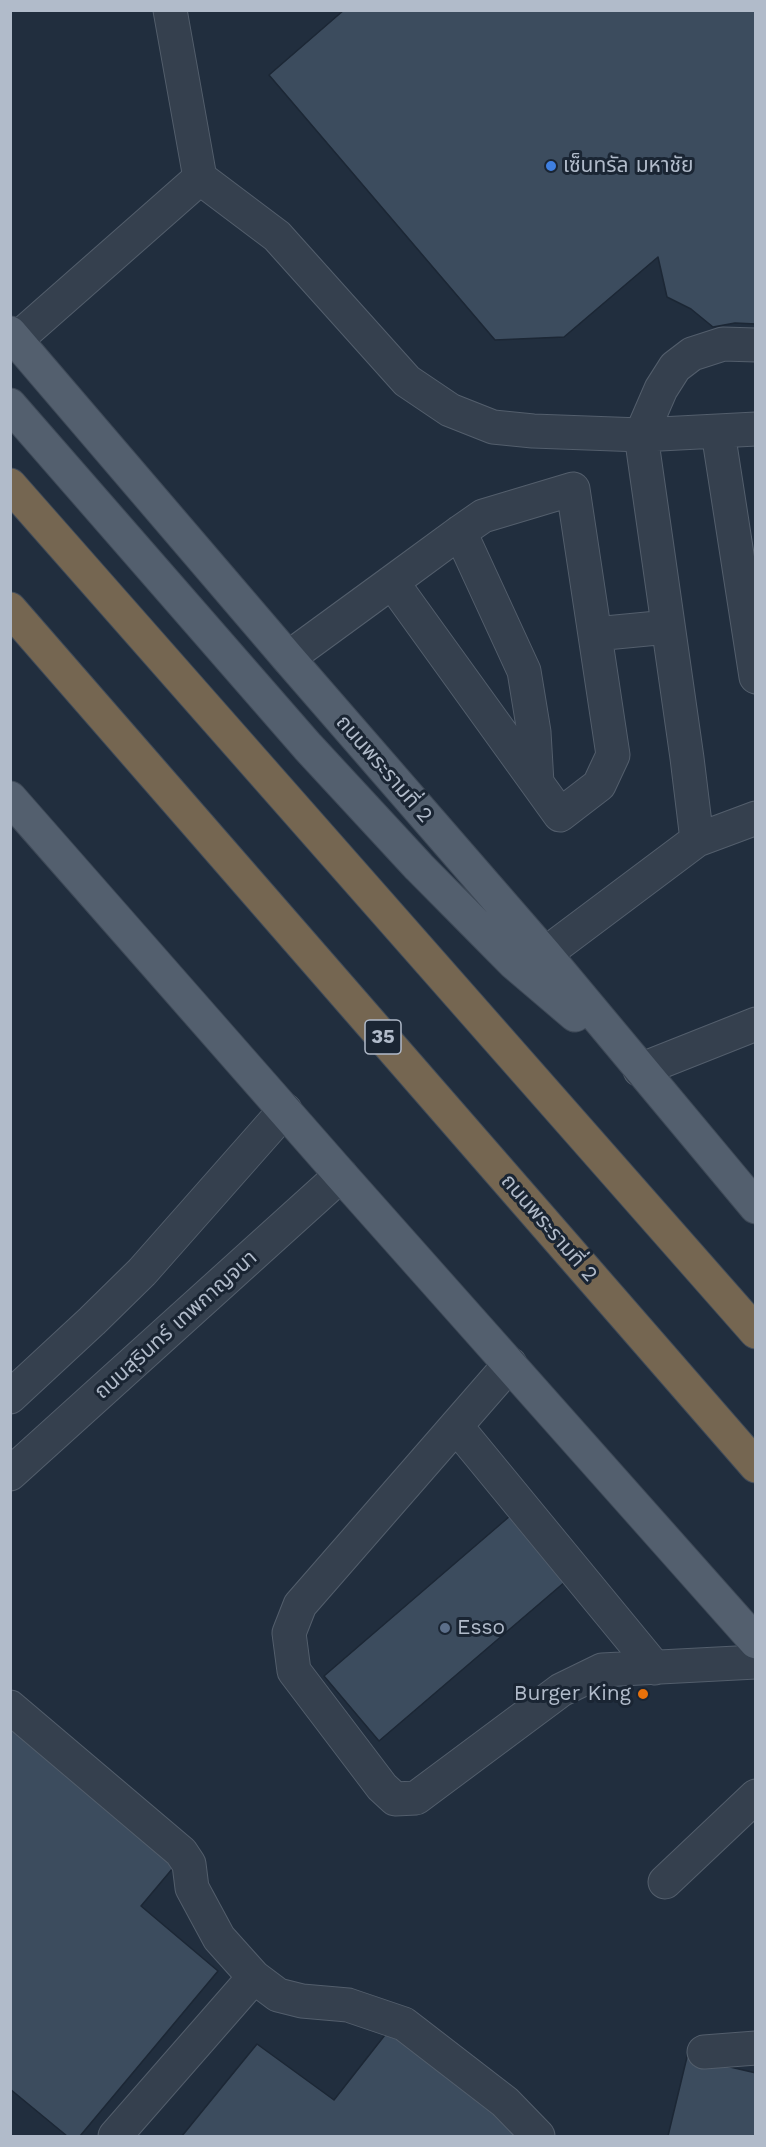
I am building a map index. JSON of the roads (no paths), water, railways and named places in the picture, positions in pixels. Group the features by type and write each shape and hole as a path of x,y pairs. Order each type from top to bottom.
{"highway":[{"path":"10,485 756,1332"},
{"name":"ถนนพระรามที่ 2","path":"10,609 756,1466"}],"main road":[{"name":"ถนนพระรามที่ 2","path":"14,337 545,954 756,1207"},
{"path":"10,405 308,747 419,867 514,963 640,1070"},
{"path":"10,777 54,850"},
{"path":"10,798 756,1642"}],"street":[{"path":"170,10 200,178 277,236 406,381 450,410 494,427 533,431 641,435 756,429"},
{"path":"14,337 200,178"},
{"path":"697,840 641,435 661,389 675,367 683,360 692,354 723,344 756,345"},
{"path":"718,432 756,677"},
{"path":"288,658 460,532 483,516 573,489 613,755 599,785 560,815 392,582"},
{"path":"460,532 524,671 534,732 537,783"},
{"path":"595,634 668,627"},
{"path":"545,954 697,840 756,818"},
{"path":"640,1070 756,1024"},
{"path":"10,1397 142,1272 285,1110"},
{"name":"ถนนสุรินทร์ เทพกาญจนา","path":"10,1474 341,1175"},
{"path":"510,1364 300,1605 289,1633 294,1671 382,1787 395,1798 416,1798 561,1690 602,1670 756,1662"},
{"path":"456,1426 655,1668"},
{"path":"10,1707 182,1852 189,1864 192,1888 219,1938 254,1977 278,1995 302,2001 348,2005 404,2024 505,2102 538,2136"},
{"path":"665,1882 756,1796"},
{"path":"115,2136 254,1977"},
{"path":"704,2052 756,2048"}],"place":[{"name":"เซ็นทรัล มหาชัย","path":"551,166"},
{"name":"Esso","path":"445,1628"},
{"name":"Burger King","path":"643,1694"}]}
